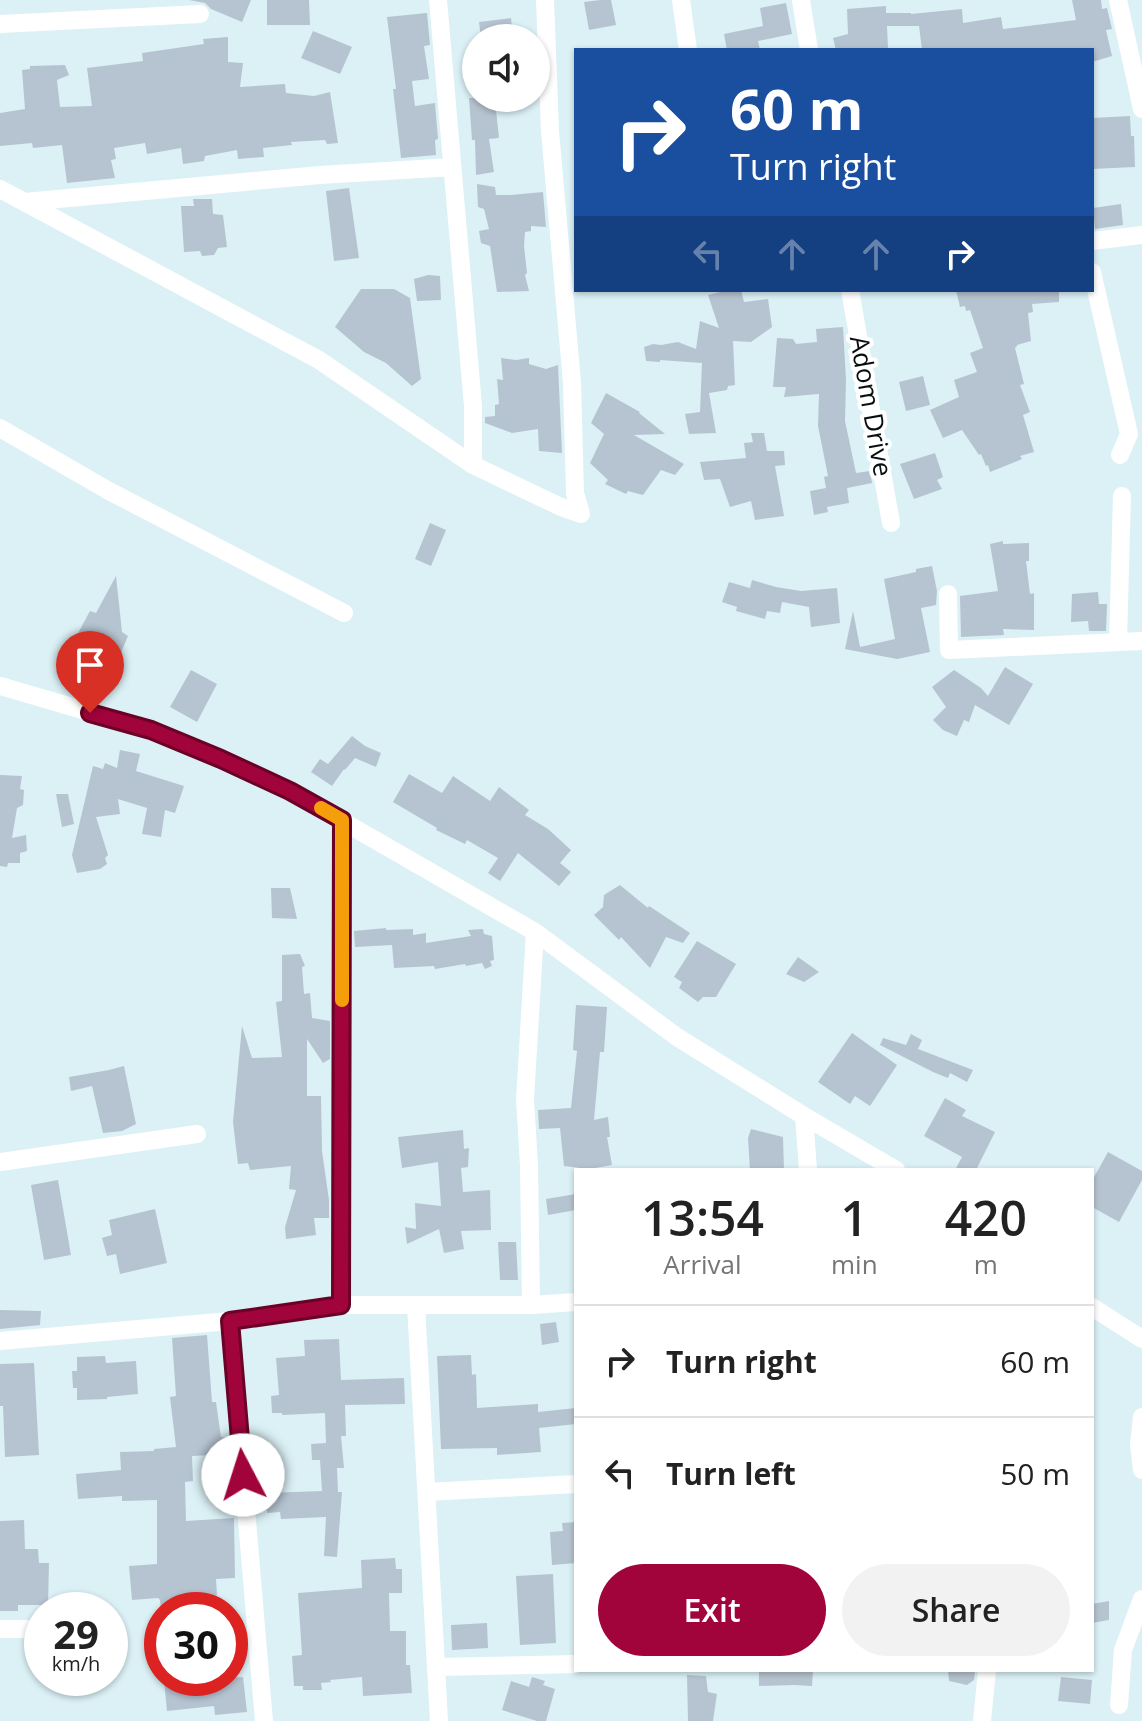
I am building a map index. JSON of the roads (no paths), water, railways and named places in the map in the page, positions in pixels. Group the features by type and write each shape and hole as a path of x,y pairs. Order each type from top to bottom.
{"street":[{"path":"438,0 473,406 473,465"},
{"path":"0,189 319,360 473,465 581,514 575,493 571,370 550,131 545,0"},
{"path":"681,0 688,48"},
{"path":"801,0 809,48"},
{"path":"1118,0 1142,109"},
{"path":"0,24 114,9 200,14"},
{"path":"25,202 320,175 452,167"},
{"path":"1094,241 1142,235"},
{"path":"1094,281 1129,434 1120,455"},
{"name":"Adom Drive","path":"850,292 891,523"},
{"path":"0,428 109,491 344,613"},
{"path":"1118,642 1122,496"},
{"path":"948,594 949,650 1142,641"},
{"path":"0,686 151,730 290,791 535,932 677,1037 893,1168"},
{"path":"341,1305 342,820"},
{"path":"531,1305 525,1099 535,932"},
{"path":"804,1116 808,1168"},
{"path":"0,1162 197,1134"},
{"path":"0,1341 230,1321 341,1305 574,1302"},
{"path":"416,1305 439,1721"},
{"path":"1094,1308 1142,1339"},
{"path":"230,1321 264,1721"},
{"path":"1142,1417 1139,1445 1142,1470"},
{"path":"427,1492 574,1484"},
{"path":"1119,1705 1123,1650 1142,1599"},
{"path":"0,1629 24,1629"},
{"path":"437,1667 574,1664"},
{"path":"982,1721 987,1672"}]}
